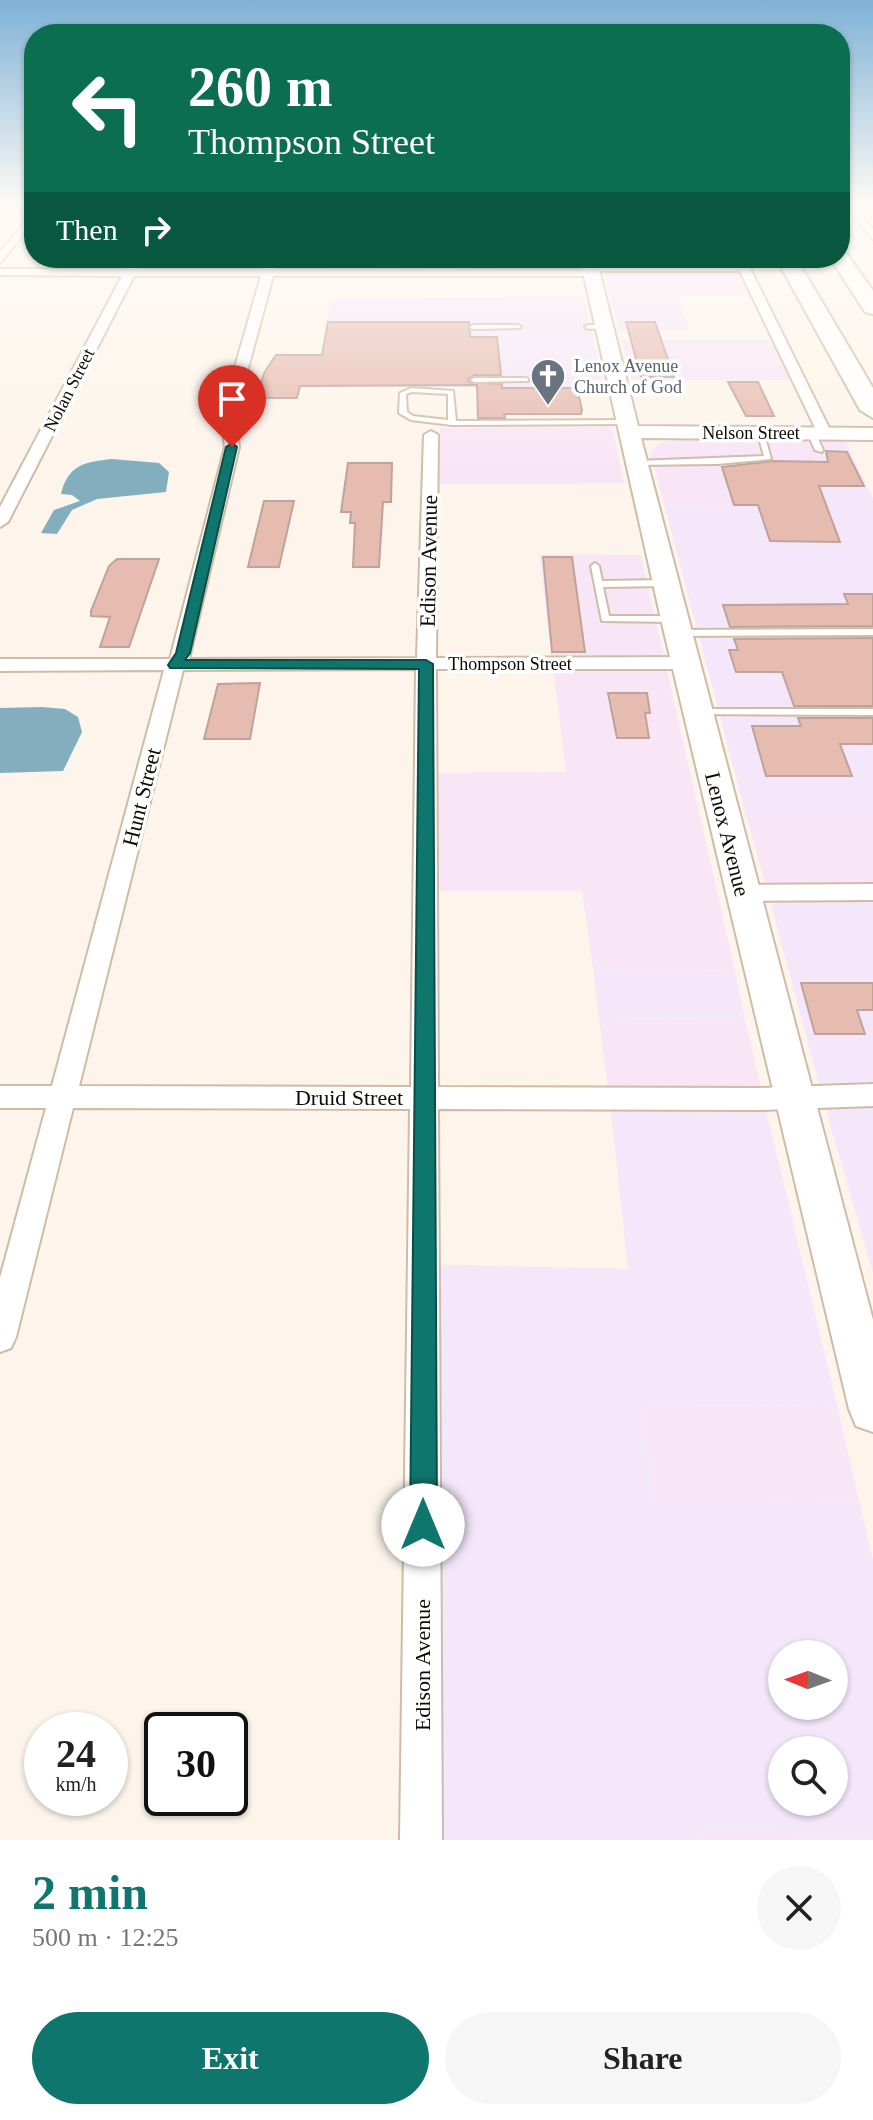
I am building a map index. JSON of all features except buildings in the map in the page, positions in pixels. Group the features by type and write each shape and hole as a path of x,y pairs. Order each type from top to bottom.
{"highway":[{"path":"805,292 873,410"}],"street":[{"name":"Nolan Street","path":"0,522 120,292"},
{"name":"Hunt Street","path":"0,1337 175,665 183,653 218,514 232,447 228,416 262,292"},
{"name":"Lenox Avenue","path":"592,292 596,327 628,427 793,1097 870,1389"},
{"path":"754,292 818,439"},
{"name":"Nelson Street","path":"628,427 818,439 873,434"},
{"name":"Edison Avenue","path":"421,1840 426,664 442,429"},
{"name":"Thompson Street","path":"0,665 685,663"},
{"path":"743,893 873,892"},
{"name":"Druid Street","path":"0,1097 873,1095"}],"lane":[{"path":"473,327 518,327"},
{"path":"474,380 526,380"},
{"path":"442,429 451,392 411,390 403,393 403,413 442,429 628,427"},
{"path":"637,463 723,463 738,458 765,458 768,457 760,433"},
{"path":"595,566 605,619 676,626 873,632"},
{"path":"598,584 665,583"},
{"path":"697,712 873,712"}],"shaded area":[{"path":"609,292 762,292 764,295 677,295 681,306 613,306"},
{"path":"584,297 604,387 315,387 331,299"},
{"path":"613,306 681,306 689,330 619,330"},
{"path":"621,340 787,340 807,380 632,380"},
{"path":"612,427 624,483 440,484 440,428"},
{"path":"844,438 868,488 820,488 828,508 664,504 650,452 659,443 672,440"},
{"path":"819,488 868,488 873,498 873,815 746,815 664,504 827,508"},
{"path":"539,554 641,555 735,971 593,968 582,891 416,891 417,773 566,772"},
{"path":"746,815 873,815 873,886 766,886"},
{"path":"766,886 873,886 873,1273 826,1110"},
{"path":"593,968 735,971 745,1019 599,1018"},
{"path":"599,1018 745,1019 767,1114 611,1112"},
{"path":"611,1112 767,1114 837,1405 642,1406 654,1504 859,1501 873,1559 873,1833 696,1831 697,1840 399,1840 408,1264 628,1269"},
{"path":"837,1405 859,1501 654,1505 642,1406"},
{"path":"695,1831 873,1833 873,1840 697,1840"}],"water":[{"path":"112,459 159,463 169,472 166,492 97,499 72,510 57,534 41,533 54,510 80,501 72,495 61,494 73,471 85,464"},
{"path":"0,708 65,709 78,717 82,732 63,771 0,773"}],"place":[{"name":"Lenox Avenue Church of God","path":"548,407"}],"route":[{"path":"232,447 183,653 175,665 426,664 423,1525"}]}
